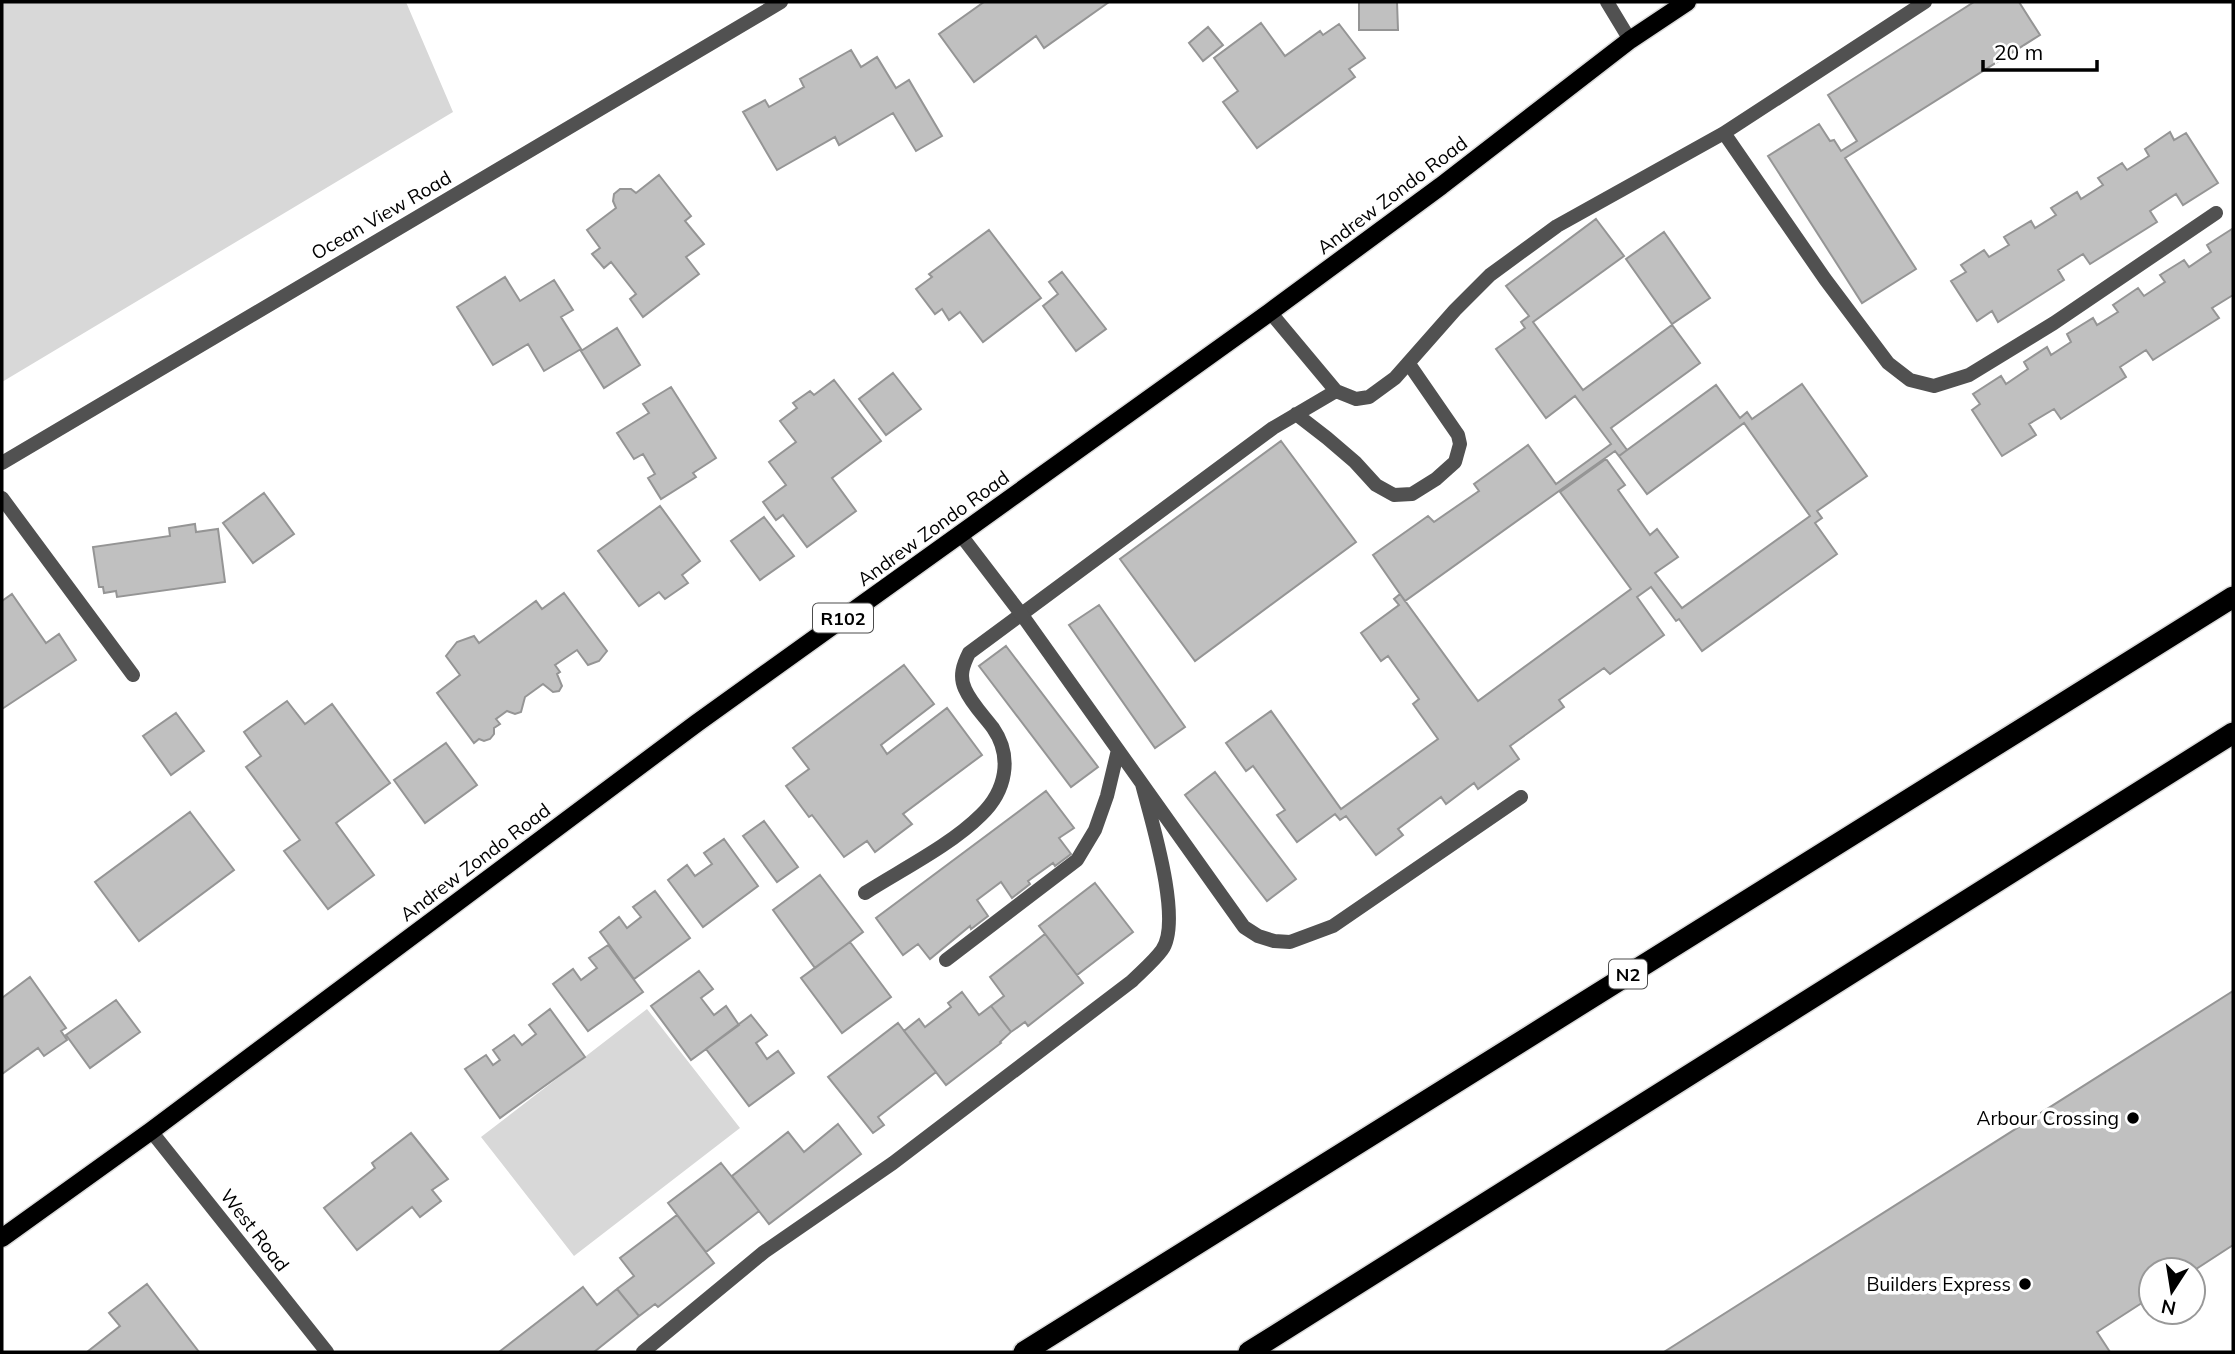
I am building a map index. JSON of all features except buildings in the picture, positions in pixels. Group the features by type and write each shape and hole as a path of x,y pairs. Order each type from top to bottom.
{"highway":[{"name":"N2","path":"1024,1352 2233,597"},
{"path":"1250,1352 2233,733"}],"main road":[{"name":"Andrew Zondo Road","path":"2,1238 151,1131 697,723 1270,312 1441,186 1630,40 1687,2"}],"street":[{"name":"Ocean View Road","path":"2,463 781,2"},
{"path":"1607,2 1630,40"},
{"path":"1270,312 1336,391 1356,399 1368,397 1395,379 1455,310 1490,275 1557,226 1724,134 1925,2"},
{"path":"1724,134 1825,279 1888,363 1910,380 1934,386 1969,375 2054,323 2216,213"},
{"path":"1296,414 1337,446 1376,485 1394,495 1412,494 1436,479 1455,462 1460,444 1458,435 1409,364"},
{"path":"865,893 948,841 981,816 998,795 1005,773 1005,755 995,732 965,689 963,666 969,653 1201,481 1296,414 1336,391"},
{"path":"2,498 132,675"},
{"path":"960,534 1022,615 1244,927 1258,936 1290,942 1333,926 1521,797"},
{"path":"946,960 1077,860 1095,830 1107,796 1118,750"},
{"path":"643,1352 764,1252 892,1163 1121,989 1163,950 1169,936 1168,896 1142,785"},
{"name":"West Road","path":"151,1131 327,1352"}],"shaded area":[{"path":"2,2 406,2 453,112 2,382"},
{"path":"647,1009 740,1128 574,1256 481,1137"}],"place":[{"name":"Arbour Crossing","path":"2133,1118"},
{"name":"Builders Express","path":"2025,1284"}]}
